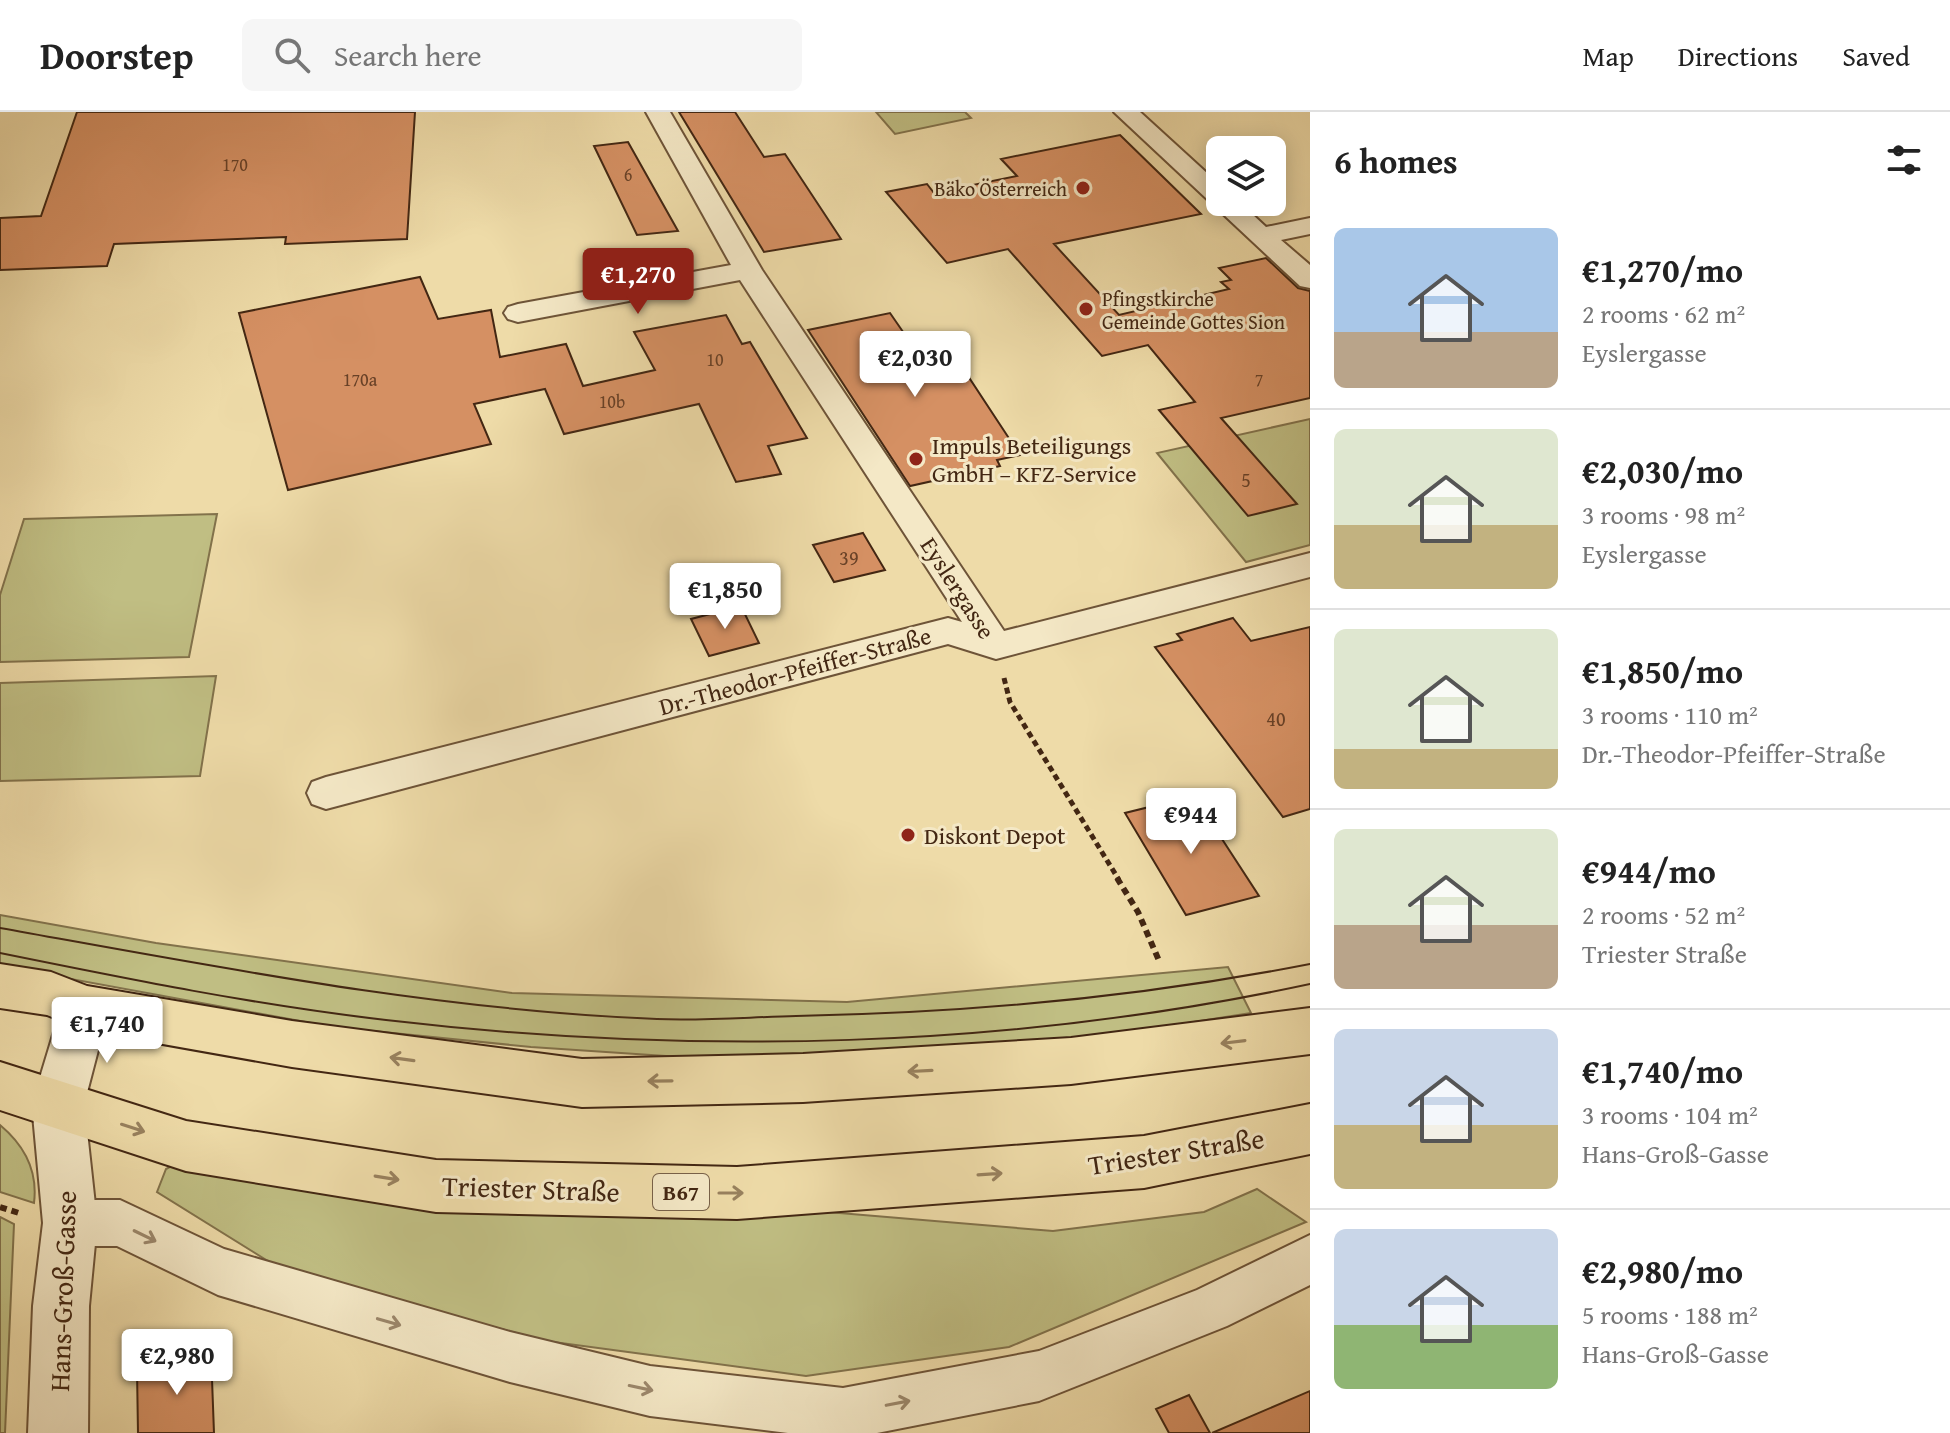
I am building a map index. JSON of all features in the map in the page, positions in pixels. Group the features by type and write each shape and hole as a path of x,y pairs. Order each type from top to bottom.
{"main road":[{"path":"0,986 51,994 84,1008 292,1044 582,1083 803,1078 1071,1061 1310,1031"},
{"name":"Triester Straße","path":"0,1086 186,1146 436,1186 737,1193 1144,1162 1310,1129"}],"street":[{"name":"Eyslergasse","path":"658,112 748,270 996,646"},
{"path":"1126,112 1206,186"},
{"path":"1238,216 1310,280"},
{"path":"1260,236 1310,226"},
{"path":"518,313 748,270"},
{"path":"996,646 1310,565"},
{"name":"Dr.-Theodor-Pfeiffer-Straße","path":"326,793 948,631 996,646"},
{"name":"Hans-Groß-Gasse","path":"58,1433 63,1278 51,1220 58,1104 84,1008"},
{"path":"51,1220 120,1223 218,1271 510,1357 650,1391 845,1424 1039,1376 1210,1309 1310,1259"}],"path":[{"name":"Eyslergasse","path":"996,646 1010,702 1138,912 1160,963"},
{"path":"0,1207 51,1220"}],"shaded area":[{"path":"876,112 965,112 971,118 895,134"},
{"path":"1310,419 1310,545 1246,562 1157,453"},
{"path":"217,514 189,657 0,662 0,595 24,519"},
{"path":"216,676 200,776 0,781 0,683"},
{"path":"0,915 156,943 512,993 847,1002 1228,967 1251,1013 1046,1045 696,1058 531,1047 333,1027 0,966"},
{"path":"0,1125 16,1141 28,1160 34,1180 34,1203 0,1192"},
{"path":"186,1158 1053,1231 1204,1212 1257,1189 1306,1222 1009,1347 806,1376 546,1341 284,1271 157,1192 166,1169"},
{"path":"0,1217 14,1224 5,1433 0,1433"}],"building":[{"path":"77,112 415,112 407,239 285,244 286,237 114,244 107,266 0,270 0,218 41,216"},
{"path":"679,112 735,112 764,157 785,154 841,239 764,252"},
{"path":"1120,135 1201,214 1054,244 1119,315 1229,289 1221,282 1231,280 1219,268 1266,258 1298,288 1310,291 1310,398 1221,418 1297,504 1248,516 1159,410 1195,402 1148,345 1102,356 1008,249 947,263 886,192 927,184 934,193 1017,176 1001,159"},
{"path":"628,142 678,231 637,235 594,146"},
{"path":"420,277 438,319 491,310 500,357 566,344 583,386 655,370 634,332 726,315 742,344 750,342 807,438 768,446 781,474 736,482 699,404 564,434 545,389 474,404 491,444 288,490 239,313"},
{"path":"890,313 910,342 941,335 1020,455 997,460 1000,466 910,486 808,330"},
{"path":"863,533 885,570 834,582 813,545"},
{"path":"741,606 759,643 709,656 691,619"},
{"path":"1233,618 1251,641 1310,627 1310,809 1283,817 1155,647 1182,640 1177,634"},
{"path":"1194,796 1259,896 1186,915 1125,813"},
{"path":"211,1352 214,1433 138,1433 137,1370"},
{"path":"1310,1391 1310,1433 1212,1433"},
{"path":"1189,1395 1210,1433 1169,1433 1156,1409"}],"tram line":[{"path":"0,928 245,972 409,997 574,1014 674,1019 990,1007 1183,986 1310,964"},
{"path":"0,953 240,999 386,1020 617,1039 733,1042 850,1040 1081,1022 1196,1006 1310,984"}],"place":[{"name":"Bäko Österreich","path":"1083,188"},
{"name":"Pfingstkirche Gemeinde Gottes Sion","path":"1086,309"},
{"name":"Impuls Beteiligungs GmbH – KFZ-Service","path":"916,459"},
{"name":"Diskont Depot","path":"908,835"}]}
